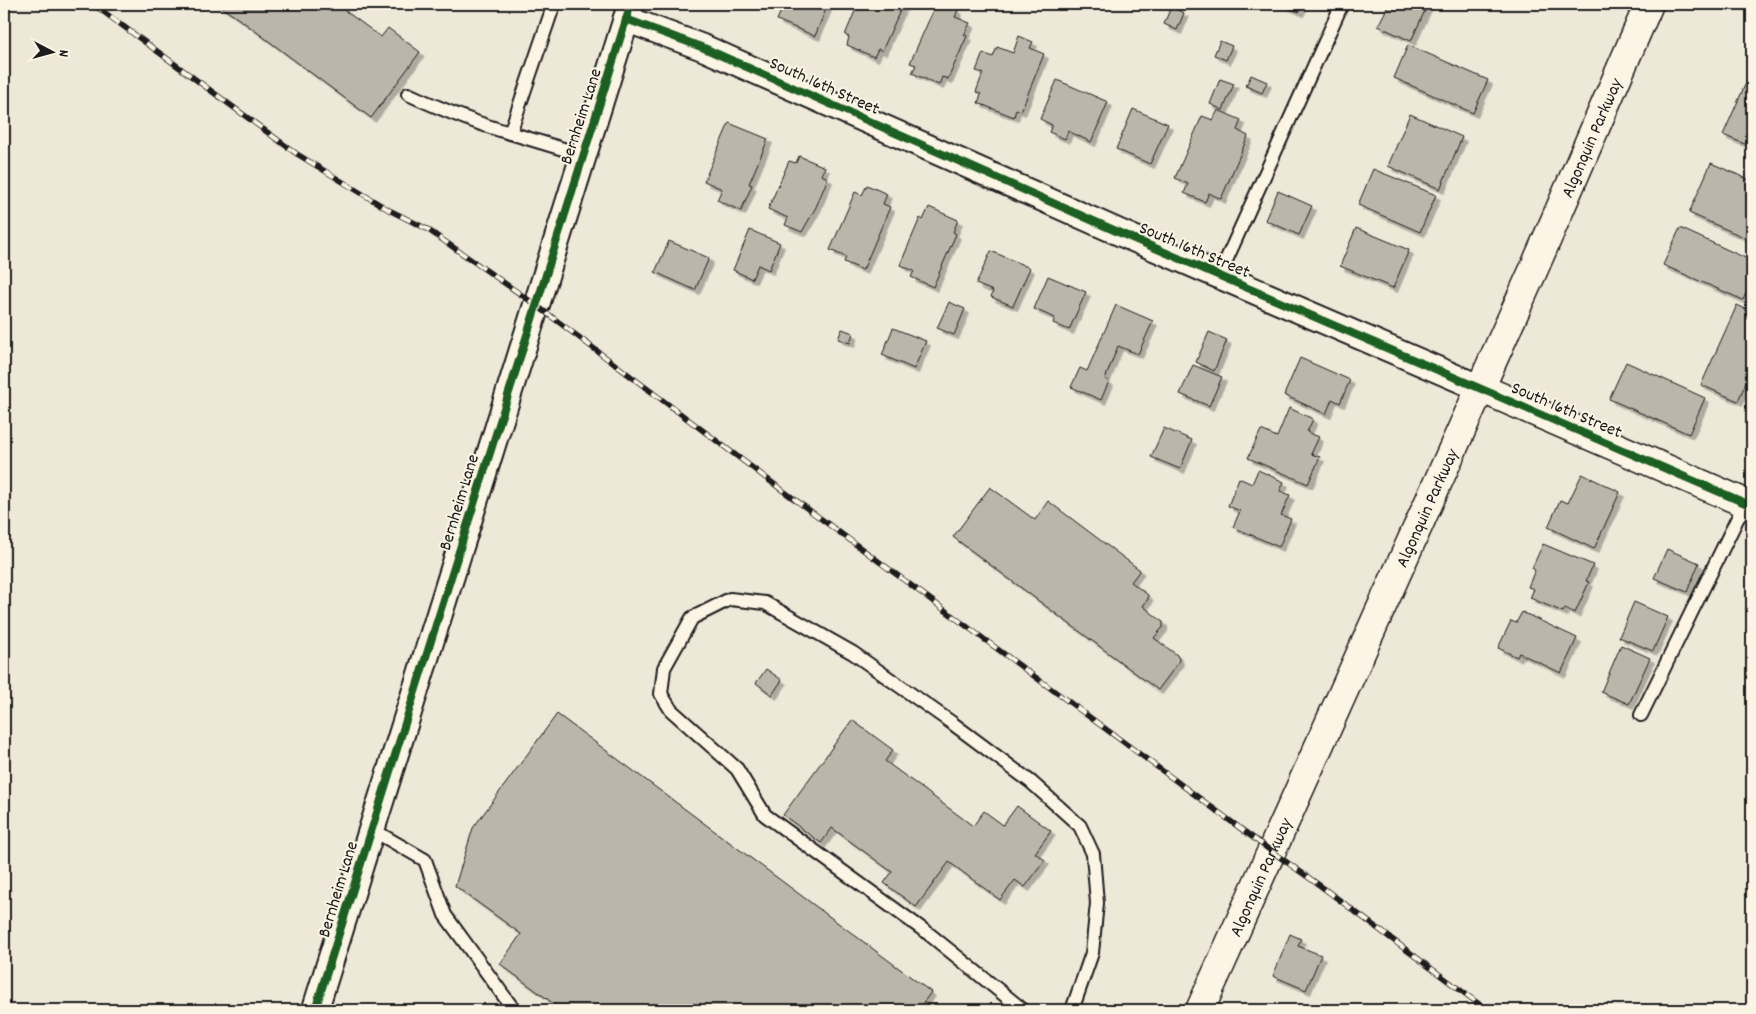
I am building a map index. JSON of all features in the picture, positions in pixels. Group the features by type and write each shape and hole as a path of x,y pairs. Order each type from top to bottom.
{"main road":[{"name":"Algonquin Parkway","path":"1200,1010 1534,271 1650,4"},
{"name":"South 16th Street","path":"1480,388 1749,504"}],"street":[{"name":"South 16th Street","path":"629,11 704,48 1219,276 1480,388"},
{"name":"Bernheim Lane","path":"315,1010 629,11"}],"lane":[{"path":"510,132 554,4"},
{"path":"1219,276 1342,4"},
{"path":"408,94 453,115 583,155"},
{"path":"1641,715 1749,504"},
{"path":"1023,1010 929,934 765,815 737,769 671,710 661,694 664,668 692,618 730,599 765,603 860,658 1031,782 1080,826 1093,854 1097,903 1092,953 1072,1010"},
{"path":"371,829 425,860 445,915 514,1010"}],"building":[{"path":"217,4 336,4 381,37 388,28 420,52 371,118"},
{"path":"784,4 828,4 815,36 777,20"},
{"path":"858,4 903,4 882,51 878,49 874,57 847,45 849,37 845,35"},
{"path":"936,4 944,4 958,10 955,17 970,23 964,35 967,36 948,79 942,77 939,85 912,73 916,65 910,63"},
{"path":"1281,4 1303,4 1299,12"},
{"path":"1389,4 1428,4 1411,41 1378,26"},
{"path":"1171,7 1184,13 1177,30 1164,24"},
{"path":"1019,36 1033,42 1030,48 1044,54 1021,111 1016,109 1014,117 978,103 981,94 976,92 983,73 976,71 983,53 993,57 997,47 1013,53"},
{"path":"1220,41 1232,46 1226,60 1214,55"},
{"path":"1408,45 1488,80 1473,113 1394,78"},
{"path":"1251,75 1267,82 1262,93 1246,86"},
{"path":"1220,79 1234,84 1223,110 1210,104"},
{"path":"1057,80 1108,102 1091,142 1068,131 1065,139 1049,132 1052,125 1040,119"},
{"path":"1745,85 1752,89 1752,147 1723,135"},
{"path":"1133,109 1168,124 1150,164 1116,149"},
{"path":"1218,110 1241,120 1237,130 1248,136 1221,199 1209,193 1205,202 1184,193 1188,184 1175,178 1202,116 1213,120"},
{"path":"1410,114 1462,137 1440,189 1388,166"},
{"path":"729,123 768,139 749,184 752,185 741,211 717,200 722,189 704,181"},
{"path":"799,156 825,167 821,175 828,178 816,207 802,232 785,225 788,218 768,209 789,161 796,163"},
{"path":"1711,163 1752,181 1752,229 1748,239 1689,213"},
{"path":"1373,169 1436,195 1420,232 1358,205"},
{"path":"867,185 887,194 883,204 890,207 863,270 844,262 846,257 830,250 855,192 862,195"},
{"path":"1278,191 1312,206 1299,235 1265,220"},
{"path":"929,207 958,220 953,232 956,234 933,287 911,277 914,271 900,265 920,218 923,220"},
{"path":"1356,228 1409,250 1393,288 1340,266"},
{"path":"1680,228 1752,261 1752,280 1743,300 1663,265"},
{"path":"750,230 780,243 769,270 758,265 752,279 733,270"},
{"path":"669,241 709,258 695,290 655,272"},
{"path":"991,251 1030,268 1013,306 991,297 993,291 976,284"},
{"path":"1048,276 1086,292 1069,330 1053,323 1055,318 1034,309"},
{"path":"949,302 965,309 954,335 937,328"},
{"path":"1116,305 1153,321 1138,354 1118,346 1105,379 1109,381 1101,400 1071,387 1080,368 1087,371"},
{"path":"1737,305 1752,312 1752,368 1738,401 1701,385"},
{"path":"893,328 926,341 914,369 882,355"},
{"path":"842,329 853,333 850,343 838,339"},
{"path":"1209,332 1227,340 1214,371 1196,362"},
{"path":"1300,358 1350,380 1340,403 1332,399 1326,414 1284,395"},
{"path":"1626,362 1705,398 1689,434 1609,399"},
{"path":"1193,365 1222,377 1209,406 1180,394"},
{"path":"1289,408 1313,419 1307,432 1319,437 1311,454 1320,457 1308,484 1248,458 1261,430 1277,437"},
{"path":"1164,428 1192,440 1180,469 1151,457"},
{"path":"1258,470 1284,482 1280,491 1290,495 1281,515 1291,519 1279,547 1233,527 1240,511 1228,506 1239,478 1252,484"},
{"path":"1582,474 1620,492 1594,549 1548,527 1560,500 1568,503"},
{"path":"990,487 1035,520 1048,501 1140,570 1131,582 1148,595 1148,599 1143,606 1163,622 1163,627 1154,638 1177,655 1179,659 1158,690 953,537"},
{"path":"1543,544 1593,565 1586,581 1589,582 1575,613 1565,608 1563,612 1530,598 1534,589 1528,587 1535,570 1532,568"},
{"path":"1667,549 1699,563 1687,592 1654,578"},
{"path":"1634,602 1668,617 1653,651 1619,637"},
{"path":"1522,612 1577,638 1561,673 1519,653 1517,657 1498,648 1511,621 1516,623"},
{"path":"1621,645 1650,658 1629,704 1601,692"},
{"path":"766,669 782,680 772,695 756,683"},
{"path":"557,714 931,992 918,1010 562,1010 500,964 521,934 455,886 473,828"},
{"path":"852,720 893,750 885,761 973,826 984,811 1003,825 1017,806 1051,831 1035,853 1045,860 1025,887 1015,880 1000,900 949,862 916,907 884,883 892,872 832,828 821,843 783,815"},
{"path":"1290,934 1301,939 1298,946 1321,955 1306,990 1273,976"}],"railway":[{"path":"93,4 297,154 389,210 427,229 536,305 778,487 1487,1010"}],"cycle path":[{"path":"315,1010 631,4"},
{"path":"626,19 704,48 1125,235 1752,506"}]}
